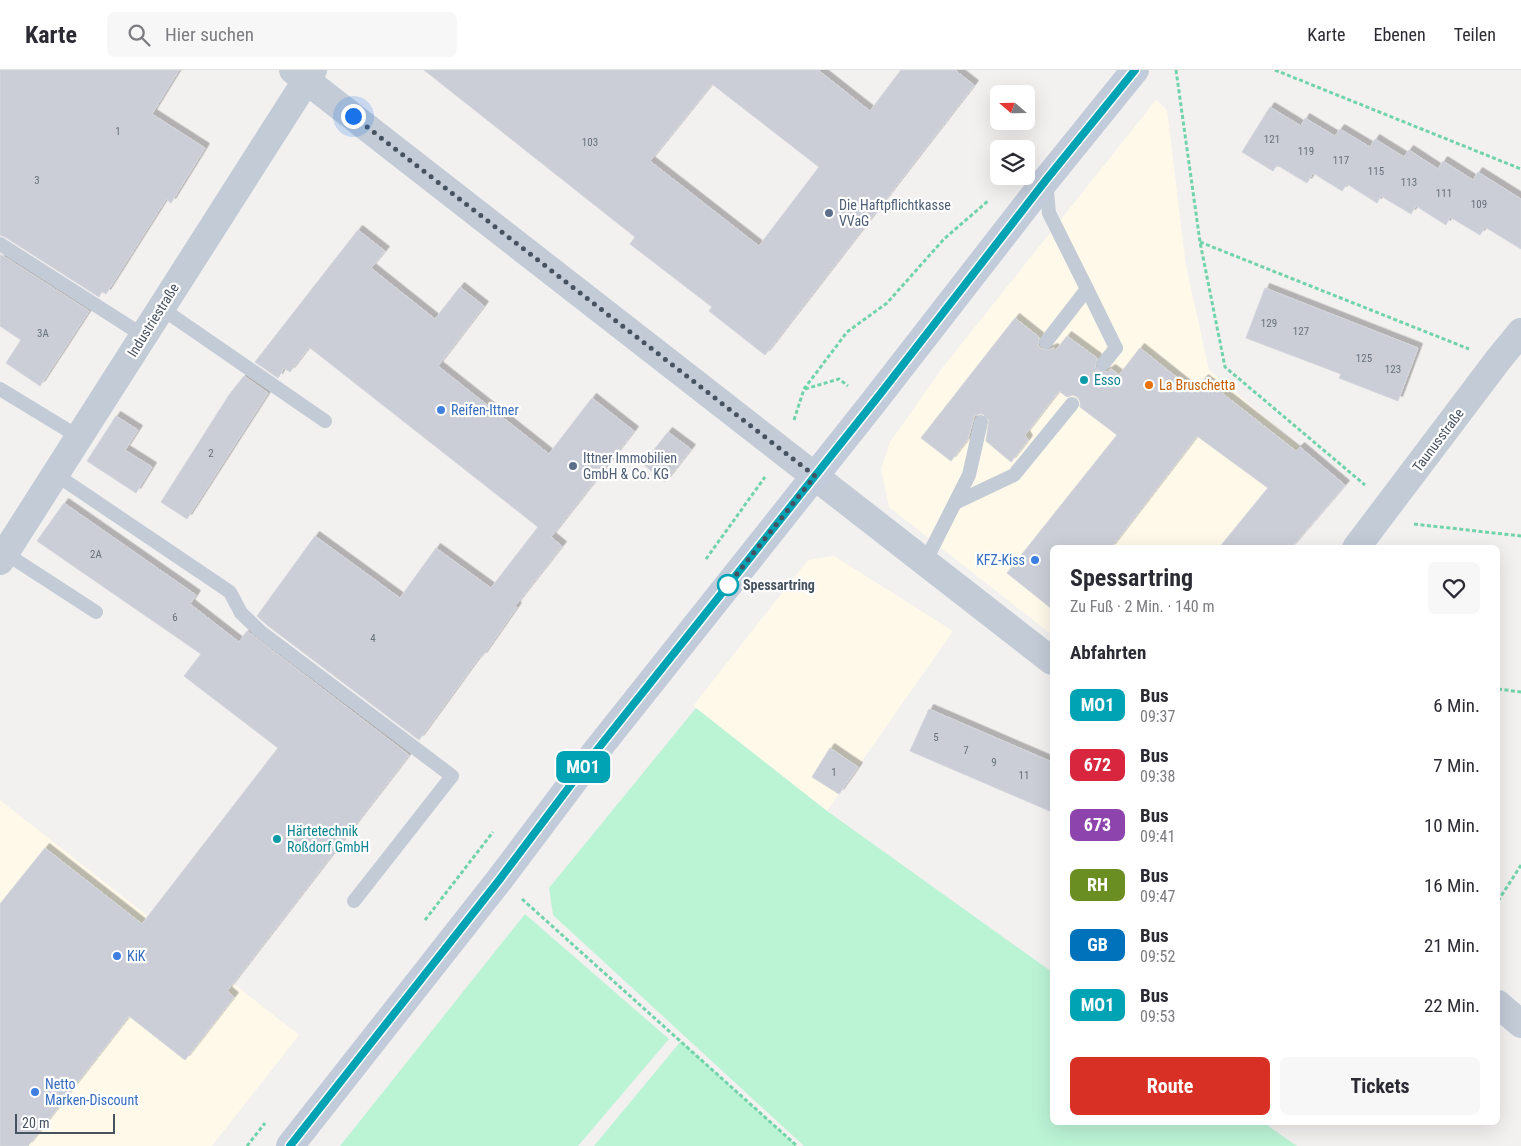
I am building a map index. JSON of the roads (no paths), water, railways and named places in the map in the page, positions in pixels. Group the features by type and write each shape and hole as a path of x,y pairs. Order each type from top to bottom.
{"main road":[{"path":"290,1146 500,879 597,750 815,476 1046,180 1135,70"}],"street":[{"name":"Industriestraße","path":"2,557 144,336 304,73"},
{"path":"304,73 1050,659"},
{"name":"Taunusstraße","path":"1358,545 1521,332"},
{"path":"1500,1006 1521,1024"}],"lane":[{"path":"1046,180 1050,213 1116,348 1104,364"},
{"path":"0,244 144,336"},
{"path":"1046,342 1088,289"},
{"path":"161,308 325,421"},
{"path":"0,389 79,437"},
{"path":"955,503 1014,475 1072,404"},
{"path":"925,562 969,475 981,422"},
{"path":"55,474 230,592 241,613 261,632 452,776 354,901"},
{"path":"2,557 96,612"}],"place":[{"name":"Die Haftpflichtkasse VVaG","path":"829,213"},
{"name":"Esso","path":"1084,380"},
{"name":"La Bruschetta","path":"1149,385"},
{"name":"Reifen-Ittner","path":"441,410"},
{"name":"Ittner Immobilien GmbH & Co. KG","path":"573,466"},
{"name":"KFZ-Kiss","path":"1035,560"},
{"name":"Spessartring","path":"728,585"},
{"name":"Härtetechnik Roßdorf GmbH","path":"277,839"},
{"name":"KiK","path":"117,956"},
{"name":"Netto Marken-Discount","path":"35,1092"}]}
